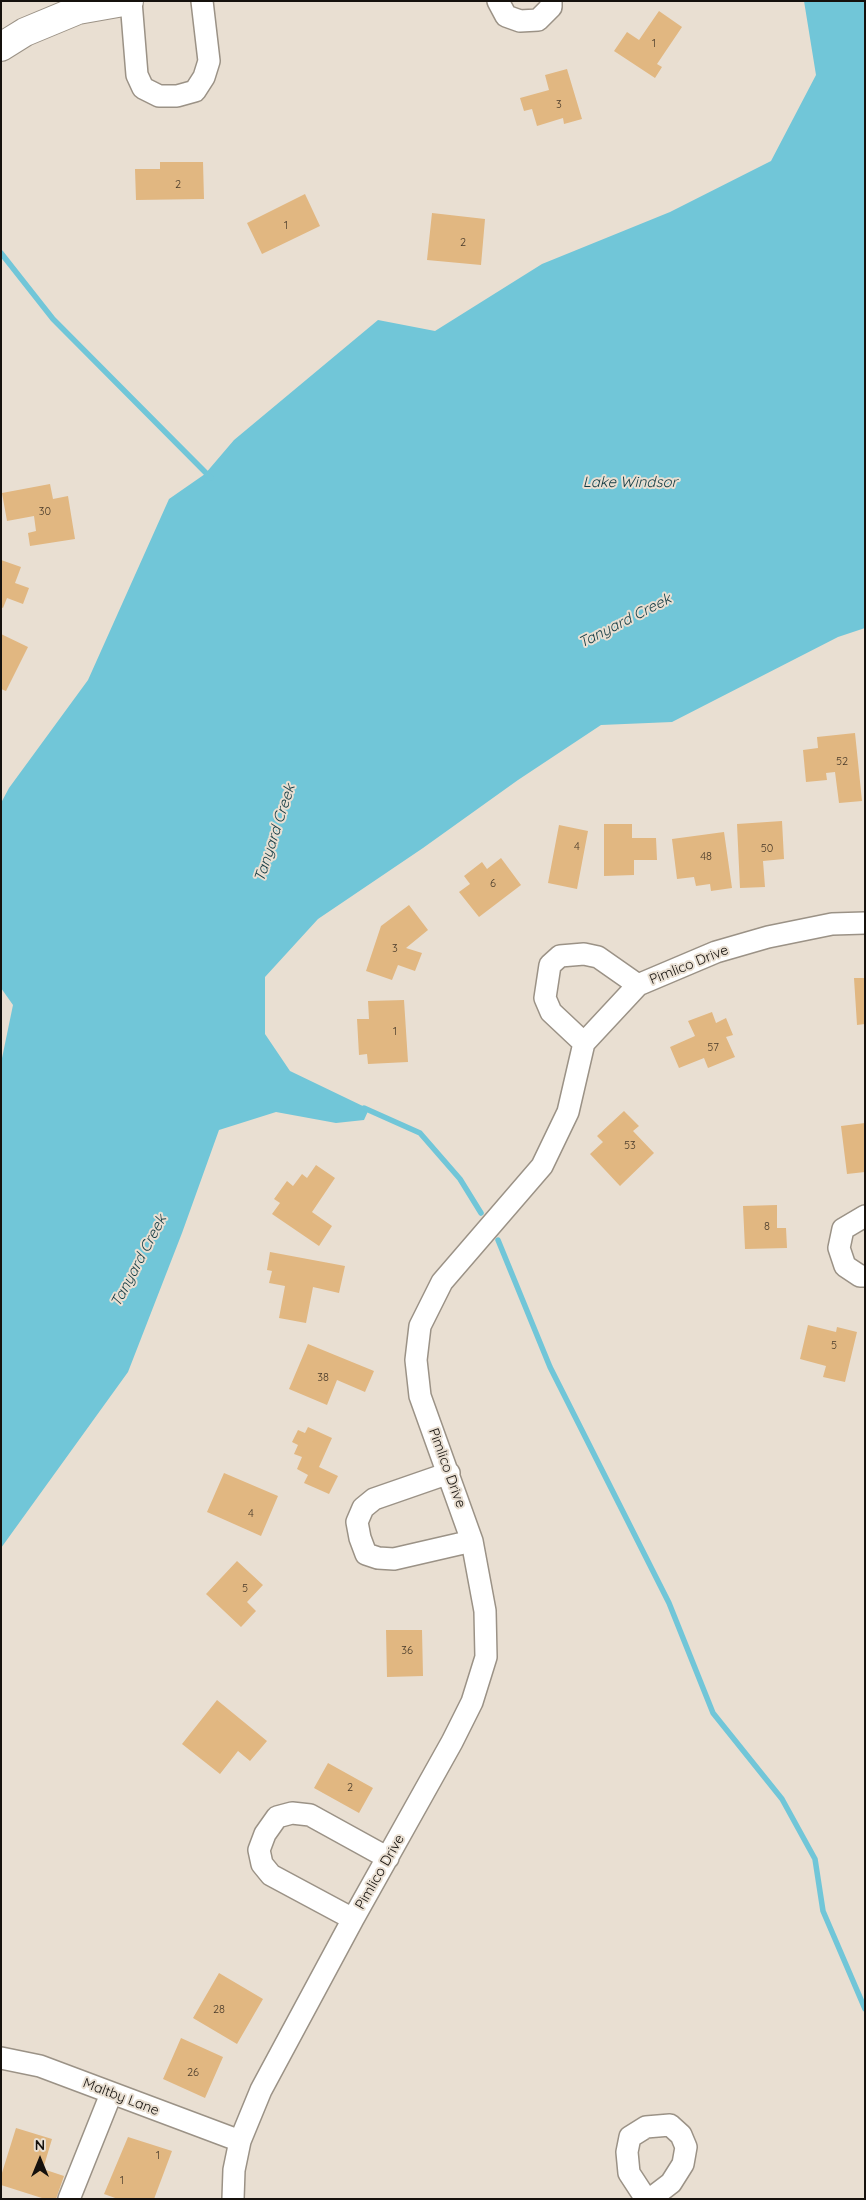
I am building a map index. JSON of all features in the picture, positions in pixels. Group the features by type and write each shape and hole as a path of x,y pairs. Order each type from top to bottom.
{"street":[{"path":"1,47 25,32 78,10 130,1 137,75 143,88 159,96 178,96 194,91 204,77 209,61 202,1"},
{"path":"498,1 506,16 520,21 538,20 550,7 551,1"},
{"name":"Pimlico Drive","path":"233,2199 234,2170 240,2141 262,2090 472,1702 486,1657 485,1611 472,1541 420,1396 416,1360 420,1326 442,1282 542,1166 568,1112 584,1043 638,986 716,952 768,937 832,924 865,923"},
{"path":"584,1043 551,1012 545,998 550,965 560,956 584,954 598,957 638,986"},
{"path":"865,1216 843,1229 839,1248 845,1266 860,1276 865,1276"},
{"path":"449,1473 374,1499 363,1508 357,1522 360,1538 366,1554 378,1558 394,1559 472,1541"},
{"path":"353,1919 271,1875 262,1864 258,1850 265,1834 277,1817 292,1813 310,1815 388,1858"},
{"name":"Maltby Lane","path":"1,2058 40,2066 240,2141"},
{"path":"69,2199 111,2094"},
{"path":"646,2199 629,2173 627,2152 630,2137 646,2127 670,2125 681,2135 686,2147 683,2164 670,2183 650,2199"}],"water":[{"name":"Lake Windsor","path":"804,1 865,1 865,628 838,637 672,722 601,725 518,780 423,848 318,919 265,977 265,1034 290,1071 369,1109 364,1120 336,1123 276,1112 219,1130 182,1233 128,1372 1,1548 1,1063 13,1005 1,988 1,803 9,788 88,680 169,499 205,474 234,440 378,320 435,331 542,264 670,212 771,161 816,75"}],"building":[{"path":"659,11 682,27 657,64 662,67 655,78 614,51 627,32 639,40"},
{"path":"567,69 582,119 564,124 563,118 537,126 532,109 524,111 520,98 549,90 545,75"},
{"path":"160,162 203,162 204,199 136,200 135,169 160,169"},
{"path":"305,194 320,226 262,254 247,223"},
{"path":"432,213 485,219 481,265 427,260"},
{"path":"50,484 53,499 68,496 75,539 30,546 28,533 36,531 34,516 7,521 2,493"},
{"path":"1,560 21,567 15,583 29,588 23,604 7,598 3,608 1,607"},
{"path":"1,634 28,647 6,691 1,689"},
{"path":"855,733 862,801 839,803 835,772 826,773 827,780 806,782 803,750 818,748 817,737"},
{"path":"782,821 784,859 763,861 765,887 740,888 737,824"},
{"path":"604,824 632,824 632,838 656,838 657,860 634,860 634,875 604,876"},
{"path":"559,825 588,831 577,889 548,883"},
{"path":"724,832 732,888 711,891 710,884 696,886 694,877 677,879 672,839"},
{"path":"501,858 521,885 479,917 459,892 470,884 464,876 482,862 487,869"},
{"path":"409,905 428,930 406,948 422,953 415,971 398,965 392,980 366,971 381,926"},
{"path":"854,978 865,978 865,1024 857,1025"},
{"path":"404,1000 408,1062 368,1064 367,1054 359,1055 357,1019 369,1019 368,1001"},
{"path":"712,1012 716,1023 726,1018 733,1035 726,1037 735,1057 708,1068 704,1058 679,1068 670,1047 695,1036 688,1021"},
{"path":"624,1111 639,1126 633,1131 654,1153 620,1186 590,1154 603,1142 597,1136"},
{"path":"865,1123 865,1172 847,1174 841,1126"},
{"path":"316,1165 335,1178 312,1212 332,1226 319,1246 272,1214 280,1203 274,1199 287,1181 293,1186 302,1174 307,1178"},
{"path":"777,1205 777,1228 786,1228 787,1248 745,1249 743,1206"},
{"path":"270,1252 345,1266 339,1293 313,1287 306,1323 279,1318 285,1286 269,1283 272,1271 267,1270"},
{"path":"808,1325 836,1332 837,1327 857,1332 845,1382 823,1377 826,1366 800,1359"},
{"path":"308,1344 374,1371 365,1392 337,1380 327,1405 289,1389"},
{"path":"308,1427 332,1438 319,1467 338,1476 329,1494 304,1483 308,1475 297,1469 302,1457 294,1454 298,1445 292,1442 298,1430 305,1433"},
{"path":"224,1473 278,1496 261,1536 207,1512"},
{"path":"237,1561 263,1585 247,1602 256,1611 241,1627 206,1594"},
{"path":"386,1630 422,1630 423,1676 387,1677"},
{"path":"217,1700 267,1741 250,1761 238,1751 220,1774 182,1744"},
{"path":"328,1763 373,1788 359,1813 314,1788"},
{"path":"219,1973 263,1999 237,2044 193,2018"},
{"path":"181,2038 223,2057 205,2098 163,2079"},
{"path":"16,2128 52,2139 43,2169 64,2176 56,2199 45,2199 1,2185 1,2176"},
{"path":"128,2137 172,2151 154,2199 118,2199 104,2194"}],"waterway":[{"path":"1,253 53,319 211,478"},
{"path":"364,1108 420,1133 460,1179 481,1213"},
{"path":"498,1240 550,1367 669,1603 713,1713 782,1799 815,1859 823,1911 865,2009"}],"water label":[{"name":"Tanyard Creek","path":"625,621"},
{"name":"Tanyard Creek","path":"275,833"},
{"name":"Tanyard Creek","path":"139,1261"}]}
